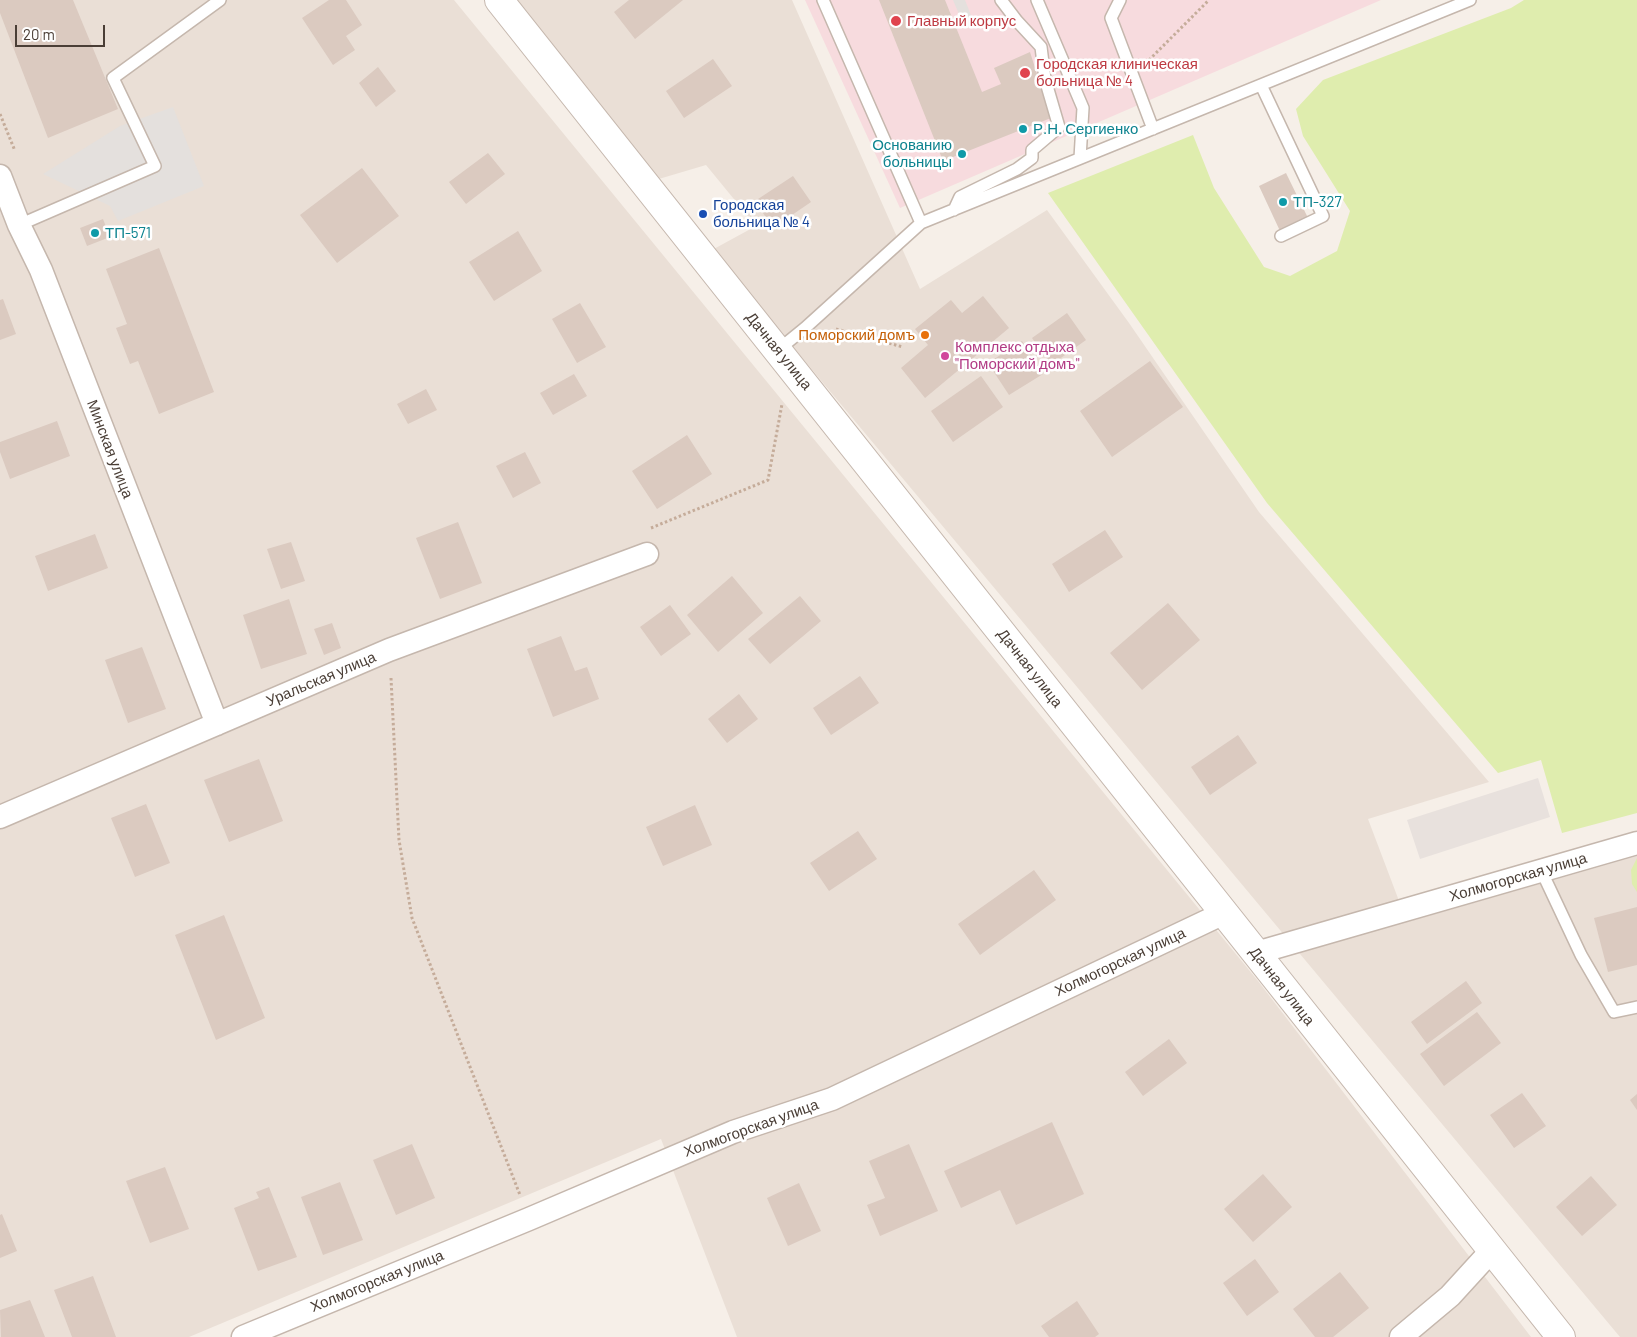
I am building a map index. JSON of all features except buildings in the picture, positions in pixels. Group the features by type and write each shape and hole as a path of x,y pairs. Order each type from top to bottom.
{"street":[{"name":"Дачная улица","path":"499,0 1561,1337"},
{"name":"Минская улица","path":"0,176 19,225 42,270 217,724"},
{"name":"Уральская улица","path":"0,817 389,650 647,554"},
{"name":"Холмогорская улица","path":"1256,953 1637,843"},
{"name":"Холмогорская улица","path":"243,1337 529,1219 733,1132 832,1099 1224,913"},
{"path":"1402,1337 1450,1296 1492,1250"}],"lane":[{"path":"19,225 155,166 114,78 220,0"},
{"path":"823,0 921,223"},
{"path":"954,210 960,197 1017,170 1032,158 1032,150 1059,127 1045,79 1041,47 1016,21 1001,0"},
{"path":"1036,0 1083,108 1080,158"},
{"path":"1120,0 1111,18 1153,129"},
{"path":"778,350 921,223 1470,0"},
{"path":"1260,85 1323,216 1281,236"},
{"path":"1541,870 1580,955 1614,1012 1637,1007"}],"path":[{"path":"1133,77 1209,0"},
{"path":"0,114 15,151"},
{"path":"830,327 903,346"},
{"path":"389,650 399,840 412,918 529,1219"}],"shaded area":[{"path":"0,0 454,0 1258,981 1531,1337 737,1337 661,1139 189,1337 0,1337"},
{"path":"503,0 792,0 920,289 1047,210 1129,323 1259,512 1489,782 1368,819 1407,922 1637,856 1637,1337 1620,1337 712,250 756,226 706,165 652,181"},
{"name":"Городская клиническая больница № 4","path":"805,0 1381,0 900,208"},
{"path":"953,0 965,0 974,23 965,28"},
{"path":"173,107 204,186 118,221 110,206 43,174 120,126"},
{"path":"1538,778 1550,817 1420,859 1407,820"}],"green space":[{"path":"1524,0 1637,0 1637,813 1562,833 1541,760 1498,773 1267,503 1048,193 1193,135 1214,188 1264,267 1290,276 1337,251 1350,211 1303,136 1296,109 1323,80 1511,8"},
{"path":"1637,858 1637,892 1632,884 1631,870"}],"place":[{"name":"Главный корпус","path":"896,21"},
{"name":"Городская клиническая больница № 4","path":"1025,73"},
{"name":"Р.Н. Сергиенко","path":"1023,129"},
{"name":"Основанию больницы","path":"962,154"},
{"name":"ТП-327","path":"1283,202"},
{"name":"Городская больница № 4","path":"703,214"},
{"name":"ТП-571","path":"95,233"},
{"name":"Поморский домъ","path":"925,335"},
{"name":"Комплекс отдыха \"Поморский домъ\"","path":"945,356"}]}
